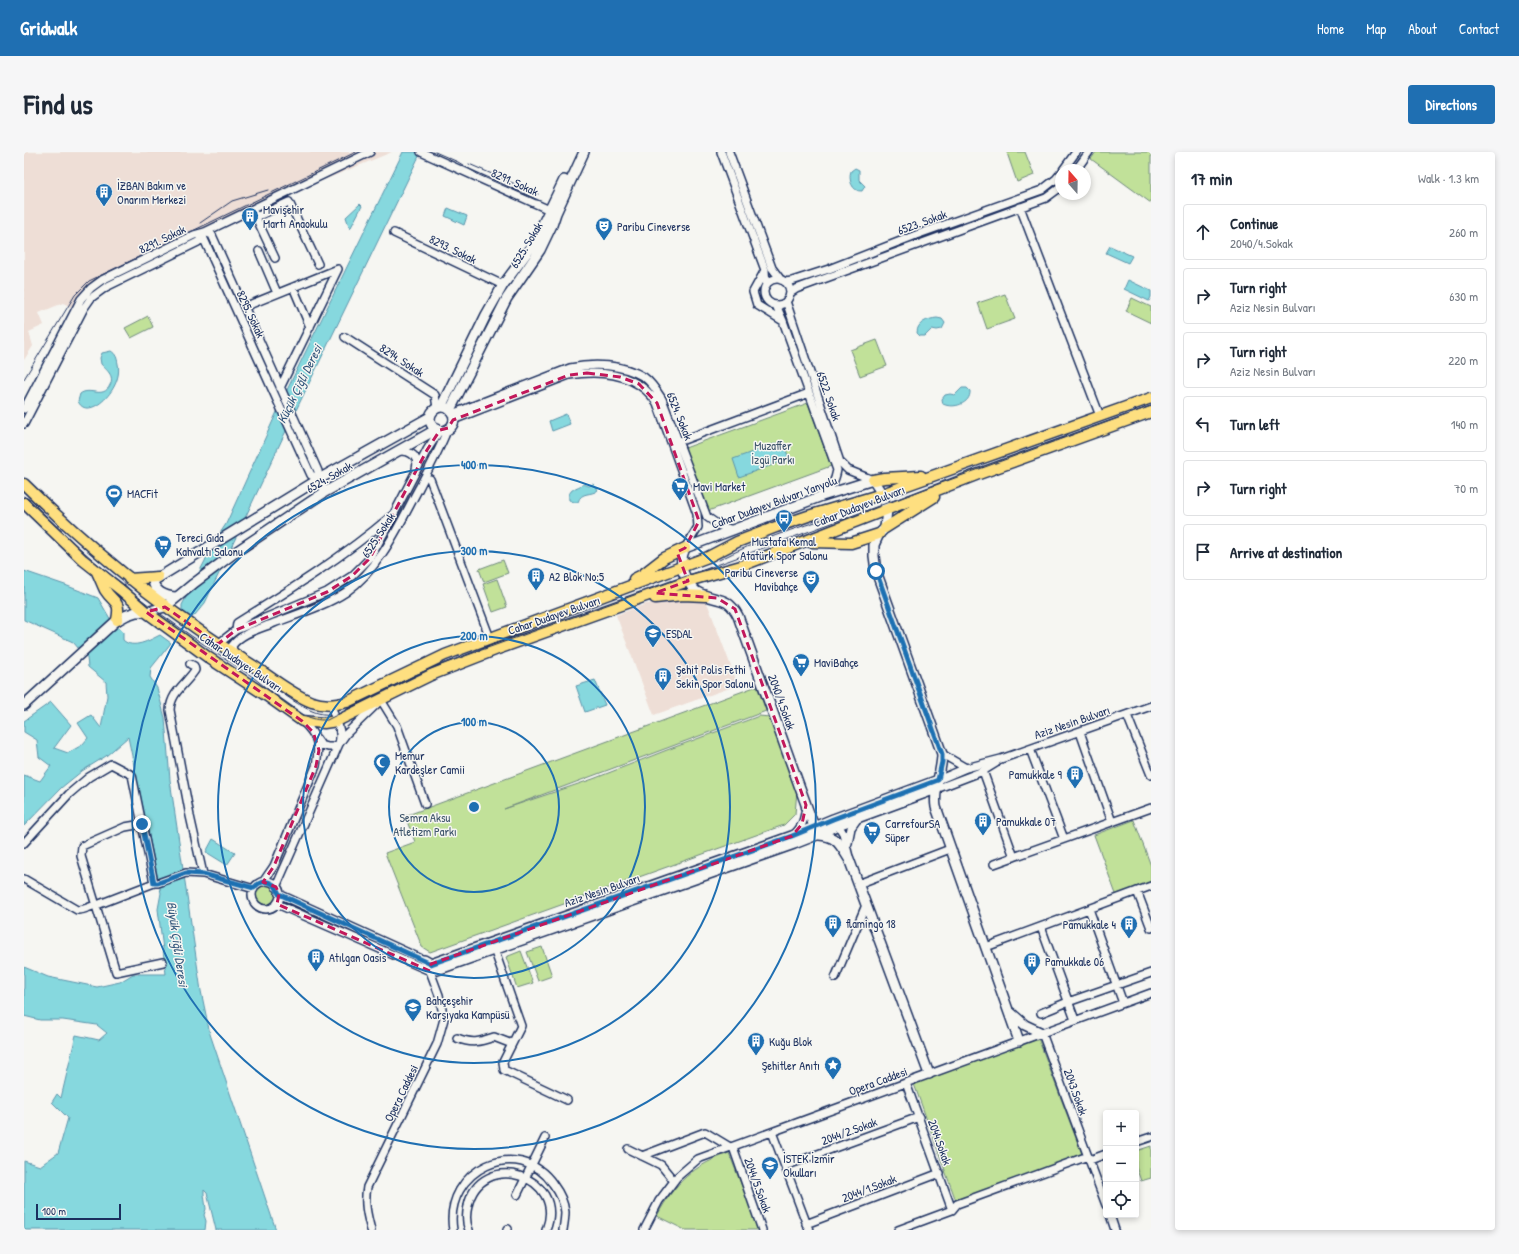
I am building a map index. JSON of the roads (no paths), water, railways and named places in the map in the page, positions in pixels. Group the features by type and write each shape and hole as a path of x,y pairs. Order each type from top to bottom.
{"main road":[{"name":"Cahar Dudayev Bulvarı","path":"24,484 81,538 129,579 165,607 218,644 311,701 332,706 347,702 438,658 708,557 737,542 776,527 882,494 1151,398"},
{"name":"Cahar Dudayev Bulvarı","path":"24,503 83,560 146,612 209,658 302,721 324,723 337,721 431,675 495,650 688,582 741,566 976,475 1151,412"},
{"path":"872,480 884,478 917,478 972,463"},
{"path":"806,540 811,542 851,542 882,531 925,501 976,475"},
{"path":"598,597 642,575 664,558 685,548"},
{"path":"96,570 106,590 117,602 119,610 118,620"},
{"path":"129,579 158,577"},
{"path":"622,605 661,597 683,595 705,596"}],"street":[{"name":"8291. Sokak","path":"24,424 84,308 91,298 106,287 198,242 204,235 370,152"},
{"name":"6525. Sokak","path":"218,644 236,630 327,592 352,576 370,558 507,298 540,250 552,225 553,211 577,152"},
{"name":"6525. Sokak","path":"234,654 232,646 237,639 250,632 328,601 347,591 365,575 384,551 443,442 445,418 503,285 532,246 553,211 584,152"},
{"path":"721,152 765,270 765,296 769,302 776,305 786,301 790,293 788,285 772,268 729,152"},
{"path":"1067,164 1076,152"},
{"path":"1080,164 1088,152"},
{"name":"8291. Sokak","path":"423,153 553,211"},
{"name":"6523. Sokak","path":"783,281 792,281 829,269 916,235 1042,190 1055,180"},
{"name":"6523. Sokak","path":"790,293 796,289 1046,198 1055,191"},
{"path":"256,217 289,202 318,264"},
{"path":"1020,207 1100,416"},
{"path":"252,210 275,258"},
{"name":"8293. Sokak","path":"394,233 503,285"},
{"name":"8291. Sokak","path":"24,409 81,298 91,288 102,280 194,235 204,235"},
{"name":"8295. Sokak","path":"204,235 212,235 318,471 319,479 311,475 204,235"},
{"path":"259,251 277,293"},
{"path":"244,307 338,269 281,390"},
{"path":"765,270 753,292 757,305 784,321"},
{"path":"766,286 774,280 783,281"},
{"path":"293,287 310,327"},
{"name":"6522. Sokak","path":"786,301 840,462 848,470 872,480"},
{"name":"6522. Sokak","path":"776,305 784,321 837,470 836,479 822,496"},
{"name":"8294. Sokak","path":"345,337 435,395 445,418"},
{"name":"6524. Sokak","path":"165,607 175,597 237,551 325,492 400,451 445,418 570,368 587,364 616,367 644,378 654,387 662,399 708,517 720,526 734,530"},
{"name":"6524. Sokak","path":"158,577 319,479 430,416 432,411 445,418 569,376 587,373 620,376 639,384 651,394 657,403 697,514 698,526 685,548"},
{"path":"678,442 809,392"},
{"path":"430,416 431,424 445,418"},
{"path":"400,451 409,453 416,458 417,462 414,475"},
{"path":"319,479 325,492"},
{"path":"430,479 490,638"},
{"path":"872,480 882,494 887,510 882,531 874,548 876,571 942,754 942,762 935,800 936,807 1019,1041"},
{"name":"Cahar Dudayev Bulvarı Yanyolu","path":"685,548 822,496 872,480"},
{"path":"236,630 237,623 333,561 394,514"},
{"path":"685,548 681,556 681,567 683,573 695,591 705,596"},
{"path":"158,577 153,581 154,586 166,596 175,597"},
{"name":"2040/4.Sokak","path":"705,596 725,600 735,609 816,831"},
{"path":"24,705 118,620 136,612 146,612 165,607"},
{"path":"190,664 194,666 195,670 176,692 171,703 170,710 190,816 203,874"},
{"path":"302,721 313,732 321,745 333,747 338,744 346,734 381,700 397,726 425,804"},
{"path":"276,887 338,744 341,734 333,714 332,706"},
{"name":"Aziz Nesin Bulvarı","path":"835,822 860,817 937,785 966,768 1001,759 1151,706"},
{"path":"1127,715 1151,775"},
{"path":"1080,732 1112,822"},
{"path":"263,882 274,866 316,766 319,750 316,738"},
{"path":"1030,749 1064,839"},
{"path":"942,754 966,768"},
{"name":"Aziz Nesin Bulvarı","path":"430,966 494,949 816,831 835,822 937,785 983,771 1001,759"},
{"path":"24,843 69,794 89,777 111,764 132,775 156,883"},
{"path":"983,771 1014,857"},
{"path":"792,836 797,832 802,824 806,805"},
{"path":"994,864 1151,808"},
{"path":"847,847 851,828 855,821 860,817"},
{"path":"835,822 843,833 849,859 929,1074"},
{"path":"142,824 125,827 82,846 81,856 116,972 163,962"},
{"path":"816,831 836,841 849,859"},
{"name":"Aziz Nesin Bulvarı","path":"430,966 792,836 816,831"},
{"path":"858,884 950,849"},
{"path":"24,880 76,910 82,910 90,906 97,905 186,873 203,874 254,888"},
{"path":"263,882 270,882 276,887 279,894 276,904 269,908 260,908 256,905 252,897 256,885 263,882"},
{"path":"986,947 1151,886"},
{"path":"1137,891 1151,928"},
{"path":"279,894 430,966"},
{"path":"276,904 430,966"},
{"path":"835,978 866,905"},
{"path":"1089,909 1123,1003"},
{"path":"1041,927 1075,1020"},
{"path":"494,949 521,1026 503,1062 504,1070 567,1100"},
{"name":"Opera Caddesi","path":"371,1230 365,1209 367,1187 437,1044 444,1019 439,995 430,966"},
{"path":"1041,1013 1151,973"},
{"name":"Opera Caddesi","path":"644,1230 659,1201 674,1181 698,1159 1151,993"},
{"path":"1009,1011 1026,1025 1042,1033"},
{"name":"2043.Sokak","path":"1042,1033 1103,1197"},
{"path":"457,1038 468,1042 481,1041 494,1037 512,1044"},
{"name":"2044.Sokak","path":"906,1083 940,1173 952,1210"},
{"name":"2044/2.Sokak","path":"785,1166 919,1117"},
{"path":"642,1156 705,1132 731,1147"},
{"path":"772,1132 807,1227"},
{"path":"1139,1141 1151,1137"},
{"path":"517,1196 545,1138"},
{"name":"2044/5.Sokak","path":"731,1147 762,1230"},
{"path":"628,1149 661,1165 674,1181"},
{"path":"898,1230 952,1210 957,1204 1089,1158 1103,1155"},
{"path":"454,1230 452,1211 457,1194 467,1179 481,1168 497,1162 515,1161 532,1166 548,1177 560,1193 565,1211 563,1230"},
{"name":"2044/1.Sokak","path":"807,1227 940,1173"},
{"path":"469,1230 466,1213 469,1200 476,1188 486,1179 499,1174 513,1174 526,1177 537,1185 545,1197 549,1210 549,1224 546,1230"},
{"path":"1111,1218 1115,1230"}],"water":[{"name":"Küçük Çiğli Deresi","path":"403,152 421,152 285,433 205,603 194,616 189,617 182,611 182,605 205,561 209,550 226,524 286,392"},
{"path":"855,168 859,170 859,180 865,186 862,191 859,191 853,187 850,178 851,171"},
{"path":"360,204 362,206 350,229 346,217"},
{"path":"448,208 467,216 464,225 445,216"},
{"path":"1110,246 1132,256 1128,263 1106,253"},
{"path":"1128,280 1151,291 1149,301 1124,289"},
{"path":"937,318 942,319 945,323 942,329 932,329 925,336 920,336 917,333 917,329 921,324 927,320"},
{"path":"111,351 116,356 118,364 116,383 104,400 96,406 89,408 83,407 78,401 80,394 88,391 104,392 110,385 111,376 101,364 100,358 102,353"},
{"path":"962,388 967,388 970,391 970,395 965,402 956,406 943,404 942,399 945,395 955,395"},
{"path":"566,414 570,424 552,431 549,421"},
{"path":"783,441 789,459 739,477 733,459"},
{"path":"584,484 589,486 593,484 598,490 582,496 578,502 569,500 571,491"},
{"name":"Büyük Çiğli Deresi","path":"24,571 98,598 112,622 123,632 123,640 127,643 142,643 160,635 171,643 151,668 150,677 157,688 165,718 170,780 201,991 210,1034 276,1230 216,1230 207,1193 204,1190 206,1209 204,1215 206,1221 205,1230 24,1230 24,1161 40,1166 58,1153 68,1118 52,1102 57,1094 61,1098 76,1035 99,1040 107,1033 97,1025 63,1020 40,1020 24,1016 24,967 48,977 97,987 120,982 133,974 166,974 158,909 161,893 128,737 106,756 82,771 61,788 24,826 24,775 40,781 51,766 39,757 37,740 24,732 24,721 51,702 71,725 54,748 68,753 82,745 88,738 78,723 91,715 101,728 107,696 106,682 88,667 87,658 73,642 24,620"},
{"path":"595,680 605,705 585,712 576,686"},
{"path":"213,839 235,853 227,865 206,852"}],"tram line":[{"path":"24,379 75,295 89,281 356,152"},
{"path":"435,152 458,162 479,175 536,200"},
{"path":"469,164 538,194"},
{"path":"200,223 232,201 268,190"},
{"path":"24,496 95,562 152,608 250,675 298,712 315,719 327,720 415,675 440,665 1151,406"},
{"path":"719,560 776,535 835,516"},
{"path":"268,683 306,708 314,712 329,714"}],"place":[{"name":"İZBAN Bakım ve Onarım Merkezi","path":"104,207"},
{"name":"Mavişehir Martı Anaokulu","path":"250,231"},
{"name":"Paribu Cineverse","path":"604,241"},
{"name":"Mavi Market","path":"680,501"},
{"name":"MACFit","path":"114,508"},
{"name":"Mustafa Kemal Atatürk Spor Salonu","path":"784,533"},
{"name":"Tereci Gıda Kahvaltı Salonu","path":"163,559"},
{"name":"A2 Blok No:5","path":"536,591"},
{"name":"Paribu Cineverse Mavibahçe","path":"811,594"},
{"name":"ESDAL","path":"653,648"},
{"name":"MaviBahçe","path":"801,677"},
{"name":"Şehit Polis Fethi Sekin Spor Salonu","path":"663,691"},
{"name":"Memur Kardeşler Camii","path":"382,777"},
{"name":"Pamukkale 9","path":"1075,789"},
{"name":"Pamukkale 07","path":"983,836"},
{"name":"CarrefourSA Süper","path":"872,845"},
{"name":"flamingo 18","path":"833,938"},
{"name":"Pamukkale 4","path":"1129,939"},
{"name":"Atılgan Oasis","path":"316,972"},
{"name":"Pamukkale 06","path":"1032,976"},
{"name":"Bahçeşehir Karşıyaka Kampüsü","path":"413,1022"},
{"name":"Kuğu Blok","path":"756,1056"},
{"name":"Şehitler Anıtı","path":"833,1080"},
{"name":"İSTEK İzmir Okulları","path":"770,1180"}],"park label":[{"name":"Muzaffer İzgü Parkı","path":"773,452"},
{"name":"Semra Aksu Atletizm Parkı","path":"425,824"}]}
